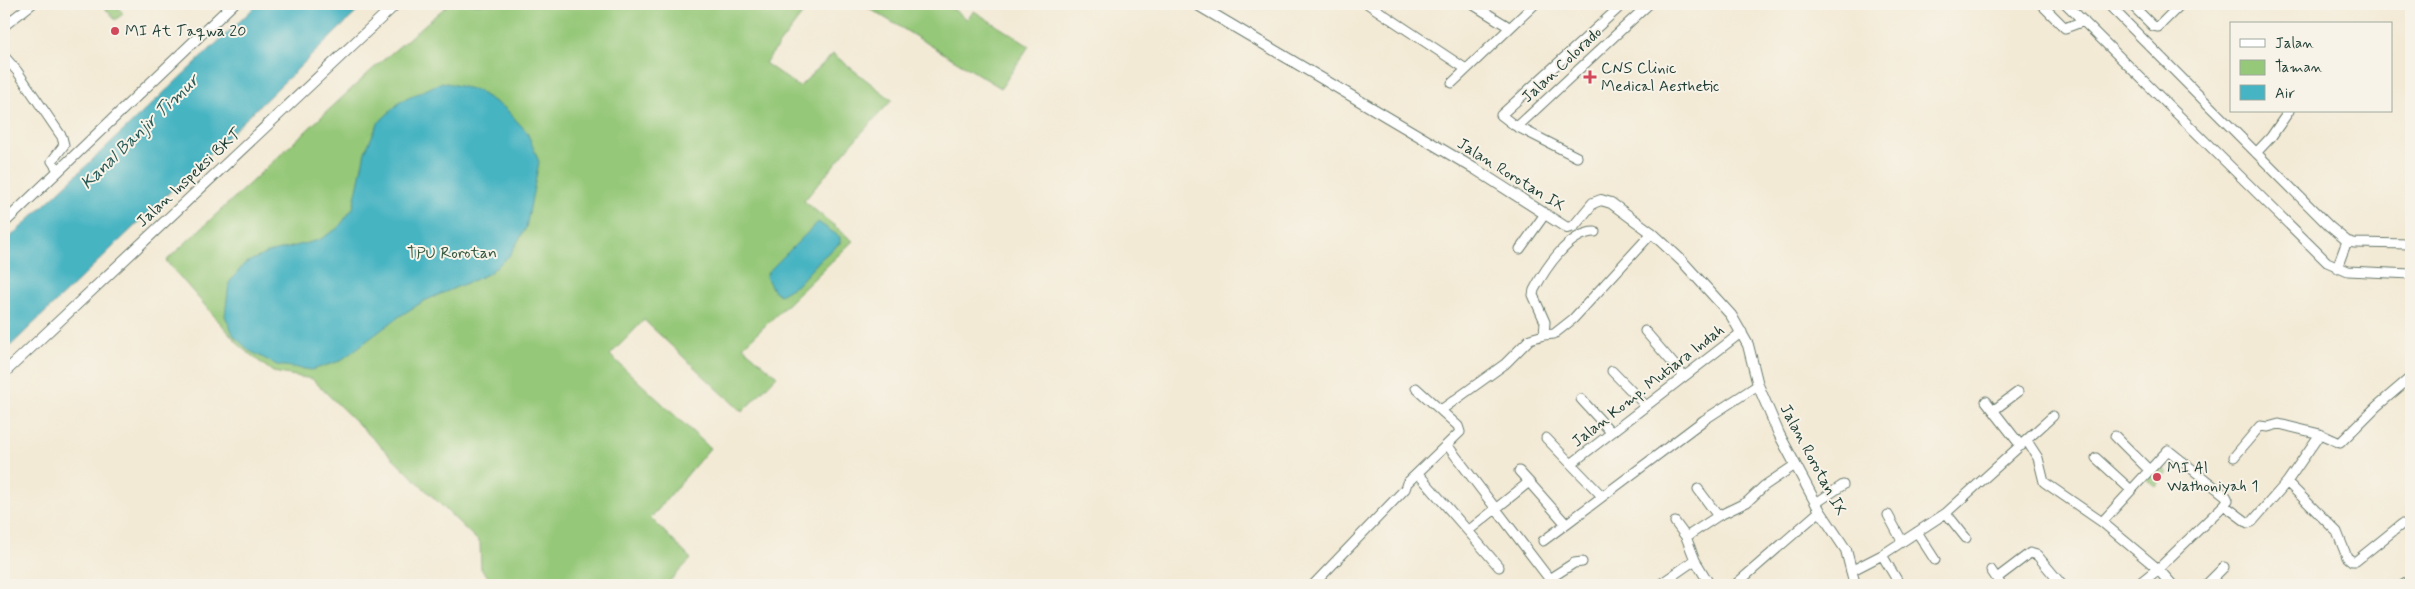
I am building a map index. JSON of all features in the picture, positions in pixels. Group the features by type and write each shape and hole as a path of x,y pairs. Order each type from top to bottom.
{"street":[{"path":"4,26 32,4"},
{"path":"4,223 233,4"},
{"name":"Jalan Inspeksi BKT","path":"4,374 396,4"},
{"name":"Jalan Rorotan IX","path":"1196,4 1475,169 1569,228 1574,226 1593,203 1605,201 1652,233 1712,292 1742,332 1748,345 1758,384 1795,465 1818,507 1846,550 1855,585"},
{"path":"1368,4 1466,69"},
{"path":"1472,4 1509,27"},
{"path":"1452,83 1535,4"},
{"name":"Jalan Colorado","path":"1623,4 1501,115 1517,127 1649,4"},
{"path":"2041,4 2065,28 2084,21"},
{"path":"2066,4 2327,262 2337,268 2369,274 2411,274"},
{"path":"2108,4 2256,153 2347,241 2354,243 2411,244"},
{"path":"2132,4 2154,26 2158,27 2181,4"},
{"path":"4,56 17,70 62,137 64,145 52,161 58,170"},
{"path":"2256,153 2271,138 2288,112"},
{"path":"1517,127 1578,157"},
{"path":"1520,249 1545,214"},
{"path":"1544,334 1545,322 1533,292 1539,280 1569,242 1581,234 1595,232"},
{"path":"1440,410 1505,364 1530,339 1544,334 1554,334 1573,319 1652,233"},
{"path":"2337,268 2347,241"},
{"path":"1645,330 1684,376"},
{"name":"Jalan Komp. Mutiara Indah","path":"1572,464 1742,332"},
{"path":"1612,371 1646,406"},
{"path":"2234,457 2260,426 2268,427 2279,424 2320,434 2340,442 2411,377"},
{"path":"1543,541 1704,420 1758,384"},
{"path":"1313,585 1405,489 1407,483 1458,434 1459,428 1416,388"},
{"path":"1994,410 2018,392"},
{"path":"1582,399 1611,432"},
{"path":"1986,401 2038,458 2044,482 2102,522 2158,569 2172,585"},
{"path":"1851,571 1882,555 1946,513 2053,416"},
{"path":"2224,505 2247,522 2252,522 2287,482 2320,434"},
{"path":"2115,436 2149,470"},
{"name":"Jalan Komp. Mutiara Indah","path":"1546,438 1602,496"},
{"path":"1451,450 1495,510 1552,582 1574,563 1582,562"},
{"path":"2102,522 2166,450 2171,451 2228,498 2224,505 2158,569 2138,585"},
{"path":"2096,458 2131,490"},
{"path":"1686,538 1718,516 1747,502 1764,486 1795,465"},
{"path":"1519,471 1566,524"},
{"path":"1421,477 1499,567"},
{"path":"1468,531 1529,482"},
{"path":"2287,482 2337,532 2347,557 2352,562 2356,561 2402,524"},
{"path":"1740,584 1818,507 1844,485"},
{"path":"1698,489 1718,516"},
{"path":"1946,513 1966,538"},
{"path":"1888,515 1902,541"},
{"path":"1675,522 1686,538 1710,585"},
{"path":"1917,532 1936,560"},
{"path":"1991,570 1999,582 2030,553 2037,555 2062,585"},
{"path":"1882,555 1900,585"},
{"path":"1659,585 1696,560"},
{"path":"2206,585 2224,567"},
{"path":"2403,585 2411,580"}],"green space":[{"path":"102,4 116,4 123,14 115,20"},
{"name":"TPU Rorotan","path":"449,4 810,4 765,63 799,87 833,54 892,100 854,141 804,201 853,241 743,347 777,376 742,412 644,320 610,355 710,448 651,518 691,559 666,585 496,585 481,569 480,543 312,379 273,372 243,349 166,261 375,67"},
{"path":"862,4 946,4 967,19 974,11 1029,46 1001,88"},
{"path":"2157,463 2168,473 2156,487 2145,478"}],"water":[{"name":"Kanal Banjir Timur","path":"258,4 365,4 4,352 4,243"},
{"path":"442,82 476,90 506,109 527,132 539,162 526,228 509,256 488,274 424,301 400,316 340,361 312,370 277,365 250,351 234,336 225,316 229,283 245,263 268,253 319,240 338,228 353,208 365,152 378,123 400,102"},
{"path":"818,222 840,237 840,243 822,258 797,285 780,295 773,290 766,277 768,272"}],"place":[{"name":"MI At Taqwa 20","path":"115,31"},
{"name":"CNS Clinic Medical Aesthetic","path":"1590,77"},
{"name":"MI Al Wathoniyah 1","path":"2157,477"}]}
